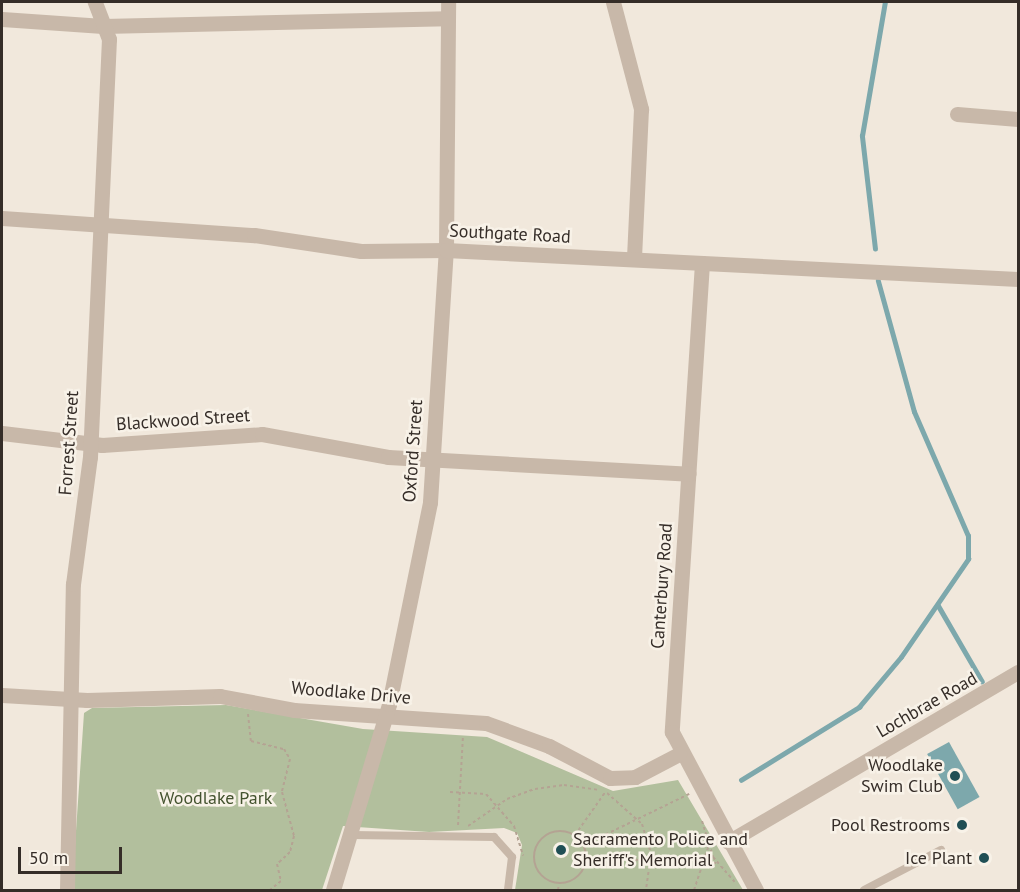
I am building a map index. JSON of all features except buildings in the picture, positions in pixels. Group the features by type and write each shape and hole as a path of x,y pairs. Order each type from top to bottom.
{"street":[{"name":"Forrest Street","path":"67,891 73,699 73,584 91,444 109,39 94,2"},
{"name":"Oxford Street","path":"333,891 352,835 386,717 424,543 433,460 446,250 448,2"},
{"path":"613,2 641,109 634,259"},
{"path":"2,19 103,26 447,18"},
{"path":"957,114 1018,118"},
{"name":"Southgate Road","path":"2,218 101,224 159,232 254,236 325,248 446,250 1018,279"},
{"name":"Canterbury Road","path":"702,263 672,732 679,754 753,885"},
{"name":"Blackwood Street","path":"2,433 91,444 262,434 433,460 689,474"},
{"name":"Lochbrae Road","path":"725,836 1018,672"},
{"name":"Woodlake Drive","path":"2,695 73,699 248,698 294,710 464,721 509,730 608,785"},
{"path":"608,785 635,777 679,754"}],"lane":[{"path":"352,835 494,837 512,856 508,891"},
{"path":"864,891 942,850"}],"path":[{"path":"248,698 251,741 284,749 290,759 282,792 294,836 290,852 278,864 281,881 270,891"},
{"path":"464,721 460,792 461,831 519,794 548,786 608,785 639,819 651,861 646,891"},
{"path":"574,835 608,785"},
{"path":"584,845 698,789"},
{"path":"450,792 486,794 495,808 514,826 523,856"},
{"path":"694,891 704,863 706,844 703,815 711,811"},
{"path":"548,833 574,835 584,845 587,858 578,877 559,884 536,869 535,849 548,833"},
{"path":"706,844 725,836"},
{"path":"706,844 717,863 734,882 753,885"},
{"path":"587,858 717,863"},
{"path":"558,891 559,884"}],"green space":[{"name":"Woodlake Park","path":"226,705 363,729 487,737 613,791 678,780 743,890 515,890 522,845 517,833 504,828 429,832 343,826 322,890 72,890 84,713 92,708"}],"water":[{"path":"949,742 980,797 958,809 927,754"}],"waterway":[{"path":"875,249 862,136 885,2"},
{"path":"741,780 859,707 901,657 968,559 968,536 914,412 878,281"},
{"path":"938,605 982,681"}],"place":[{"name":"Woodlake Swim Club","path":"955,776"},
{"name":"Pool Restrooms","path":"962,825"},
{"name":"Sacramento Police and Sheriff's Memorial","path":"561,850"},
{"name":"Ice Plant","path":"984,858"}]}
